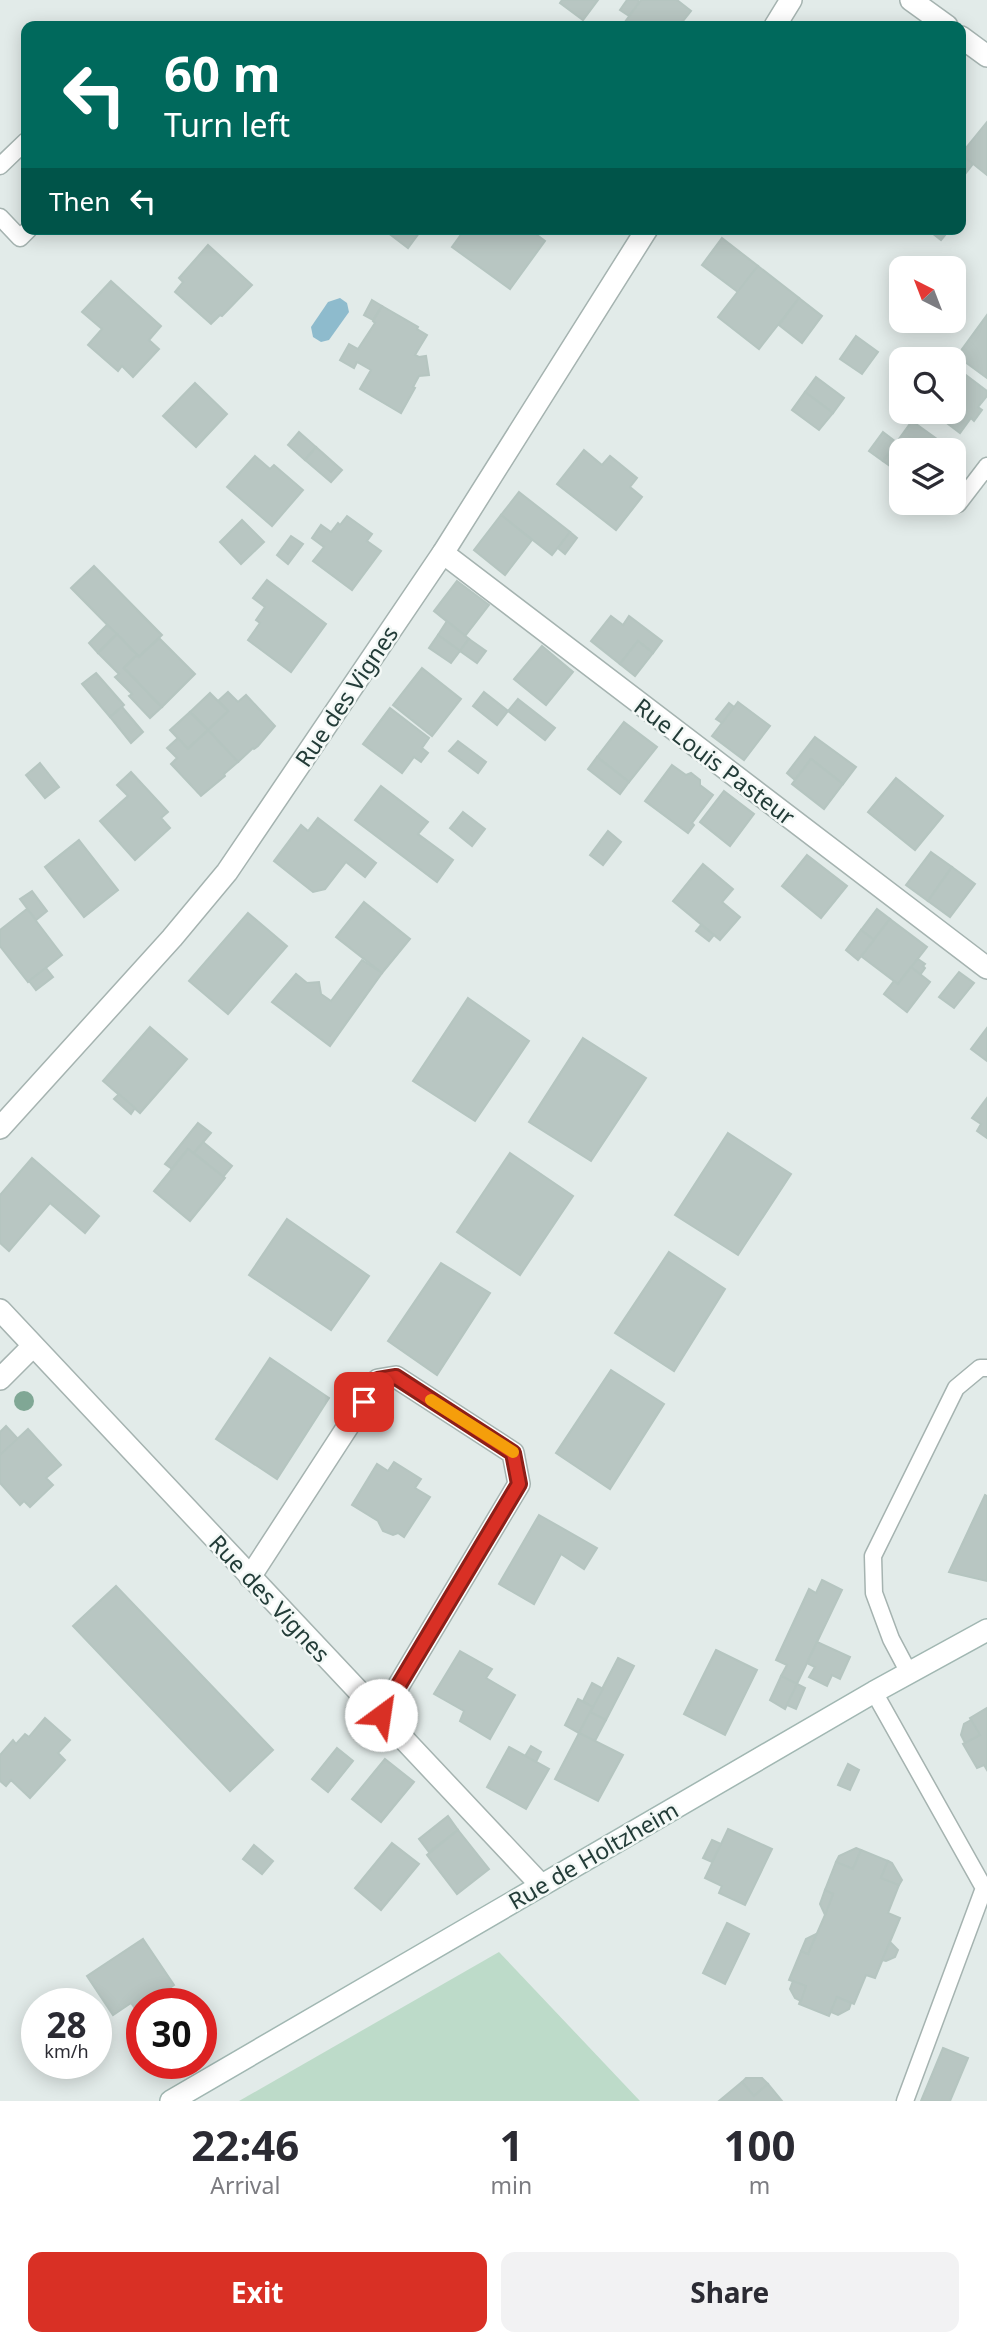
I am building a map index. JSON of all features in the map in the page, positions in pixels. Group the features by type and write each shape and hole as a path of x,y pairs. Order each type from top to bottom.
{"street":[{"path":"778,21 791,0"},
{"path":"911,0 940,21"},
{"path":"966,41 987,56"},
{"name":"Rue des Vignes","path":"0,1128 172,938 227,872 443,553 643,235"},
{"name":"Rue Louis Pasteur","path":"443,553 987,968"},
{"name":"Rue des Vignes","path":"0,1310 541,1885"},
{"path":"0,1379 33,1346"},
{"path":"250,1577 378,1380 396,1377 513,1453 519,1484 381,1715"},
{"name":"Rue de Holtzheim","path":"171,2101 874,1692 987,1630"}],"lane":[{"path":"0,166 21,146"},
{"path":"0,217 20,238 23,235"},
{"path":"966,494 987,466"},
{"path":"909,1673 891,1639 874,1593 873,1556 956,1388 980,1368 987,1368"},
{"path":"874,1692 984,1888 905,2101"}],"green space":[{"path":"499,1952 640,2101 239,2101"}],"water":[{"path":"340,298 347,303 349,312 329,340 321,342 313,337 311,327 328,302"}],"building":[{"path":"562,0 598,0 583,20 560,3"},
{"path":"627,0 640,2 629,16 620,10"},
{"path":"641,0 677,0 691,11 683,21 626,21"},
{"path":"987,122 987,175 966,158 966,148"},
{"path":"966,158 973,164 966,173"},
{"path":"391,235 418,235 408,248"},
{"path":"461,235 537,235 545,241 510,289 452,247"},
{"path":"722,238 758,266 738,292 702,265"},
{"path":"208,245 252,285 211,324 175,292 183,282 179,278"},
{"path":"758,266 799,298 759,349 718,317"},
{"path":"111,281 161,326 149,340 159,349 133,377 122,366 118,371 88,345 102,329 82,312"},
{"path":"799,298 822,316 802,343 779,325"},
{"path":"372,300 382,306 373,320 364,315"},
{"path":"382,306 427,335 415,355 426,356 429,375 419,376 401,413 360,389 371,370 357,362 354,368 340,360 349,344 358,349 375,323 373,321"},
{"path":"987,315 987,378 966,363 966,347 964,347"},
{"path":"856,336 878,352 862,374 840,359"},
{"path":"966,375 987,391 987,396 978,407 982,410 974,421 971,418 960,433 948,424 966,424"},
{"path":"816,377 844,398 833,413 805,392"},
{"path":"195,383 227,414 196,447 163,416"},
{"path":"805,392 833,413 819,430 792,410"},
{"path":"910,424 916,424 936,438 900,438"},
{"path":"299,432 316,447 305,460 288,445"},
{"path":"883,432 891,438 889,452 883,461 869,451"},
{"path":"316,447 342,470 331,482 305,460"},
{"path":"584,450 602,465 610,456 637,478 630,487 642,497 616,530 557,484"},
{"path":"889,453 889,465 883,461"},
{"path":"255,456 270,469 274,465 303,490 272,526 227,487"},
{"path":"519,492 570,532 552,555 501,515"},
{"path":"501,515 532,540 505,575 474,550"},
{"path":"347,516 372,534 367,541 381,551 352,590 313,561 324,547 312,538 321,525 331,532"},
{"path":"242,520 264,542 241,564 220,542"},
{"path":"570,532 577,538 565,554 558,548"},
{"path":"291,536 303,544 288,564 277,555"},
{"path":"94,566 162,635 139,657 71,588"},
{"path":"267,580 326,624 291,672 248,640 260,623 256,620 265,607 253,598"},
{"path":"457,581 489,605 465,636 434,611"},
{"path":"611,616 623,625 629,616 662,641 653,653 638,641 620,664 591,641"},
{"path":"447,621 469,639 460,651 438,635"},
{"path":"107,625 117,634 98,653 89,643"},
{"path":"117,634 137,655 124,668 162,707 150,718 115,677 119,674 98,653"},
{"path":"438,635 460,651 451,663 429,648"},
{"path":"159,638 195,674 162,707 124,668"},
{"path":"469,639 486,651 477,663 460,651"},
{"path":"638,641 653,653 635,676 620,664"},
{"path":"542,646 573,672 546,705 514,679"},
{"path":"422,668 461,699 432,736 393,705"},
{"path":"96,673 124,705 110,717 82,684"},
{"path":"228,692 238,702 246,695 275,726 258,746 238,762 208,730 228,711 218,701"},
{"path":"484,692 508,711 497,725 473,706"},
{"path":"210,693 228,711 208,730 190,712"},
{"path":"518,699 555,728 545,740 508,711"},
{"path":"738,702 770,726 744,760 712,736"},
{"path":"729,703 734,707 722,723 716,719"},
{"path":"122,707 143,732 131,743 110,717"},
{"path":"390,708 429,738 422,748 428,753 421,762 414,757 402,773 363,744"},
{"path":"190,712 208,730 188,749 170,730"},
{"path":"624,722 657,747 629,782 597,757"},
{"path":"208,730 238,762 201,796 171,764 177,758 167,748 178,738 188,749"},
{"path":"815,737 856,767 843,784 811,759 795,780 787,773"},
{"path":"458,741 486,762 478,773 449,751"},
{"path":"597,757 629,782 620,794 588,769"},
{"path":"811,759 843,784 824,809 792,784"},
{"path":"40,763 59,787 45,798 26,775"},
{"path":"672,765 686,775 691,773 700,780 700,785 713,795 692,823 694,825 688,833 645,801"},
{"path":"131,772 168,812 161,818 170,828 135,860 100,821 128,796 117,785"},
{"path":"896,778 943,816 915,850 868,812"},
{"path":"381,786 428,822 418,834 453,860 437,882 355,820"},
{"path":"724,791 754,814 730,846 700,822"},
{"path":"463,812 485,829 472,846 450,828"},
{"path":"318,818 376,863 365,877 346,862 325,889 313,892 274,861 301,825 308,831"},
{"path":"608,831 621,842 603,865 590,855"},
{"path":"79,840 118,890 84,917 45,867"},
{"path":"931,852 952,867 928,901 906,885"},
{"path":"807,855 847,886 821,918 782,886"},
{"path":"703,864 733,889 722,902 740,917 720,940 673,901"},
{"path":"952,867 975,884 950,917 928,901"},
{"path":"32,891 47,911 36,920 20,899"},
{"path":"364,902 410,939 382,973 336,937"},
{"path":"27,909 62,955 28,982 0,946 0,930"},
{"path":"877,909 890,919 874,940 861,930"},
{"path":"248,913 287,946 228,1014 189,981"},
{"path":"890,919 927,947 898,984 861,956"},
{"path":"701,925 714,935 709,941 696,931"},
{"path":"861,930 874,940 858,960 846,950"},
{"path":"918,959 925,964 920,975 911,967"},
{"path":"362,960 382,973 330,1046 272,1002 296,974 307,983 319,982 321,994 331,1001"},
{"path":"911,967 930,982 907,1012 884,994 894,981 898,984"},
{"path":"46,968 53,977 36,990 29,981"},
{"path":"959,972 974,983 954,1008 939,997"},
{"path":"468,998 529,1041 475,1121 413,1081"},
{"path":"150,1027 187,1059 140,1113 103,1081"},
{"path":"987,1028 987,1061 971,1049"},
{"path":"583,1038 646,1078 591,1161 529,1122"},
{"path":"119,1094 135,1108 131,1114 114,1099"},
{"path":"987,1098 987,1138 977,1131 981,1124 972,1118"},
{"path":"198,1123 211,1133 194,1153 188,1149 172,1169 165,1164"},
{"path":"728,1133 791,1174 738,1255 675,1215"},
{"path":"203,1142 232,1166 223,1177 194,1153"},
{"path":"188,1149 225,1178 190,1221 154,1191"},
{"path":"510,1153 573,1196 520,1275 457,1232"},
{"path":"32,1158 99,1216 85,1233 50,1203 9,1251 0,1243 0,1195"},
{"path":"287,1219 369,1276 331,1330 249,1275"},
{"path":"669,1252 725,1289 674,1371 615,1333"},
{"path":"441,1263 490,1293 437,1375 388,1341"},
{"path":"270,1358 329,1398 277,1479 216,1439"},
{"path":"611,1370 664,1404 610,1489 556,1453"},
{"path":"6,1426 18,1439 0,1455 0,1432"},
{"path":"28,1429 61,1465 46,1478 53,1485 30,1507 24,1501 20,1505 0,1483 0,1455"},
{"path":"394,1462 421,1479 415,1488 430,1497 404,1537 398,1533 393,1535 383,1531 378,1521 352,1505 377,1464 388,1471"},
{"path":"985,1495 987,1496 987,1581 949,1572"},
{"path":"539,1515 597,1548 584,1569 561,1554 534,1604 499,1584"},
{"path":"822,1580 842,1590 797,1684 781,1676 787,1665 776,1660 809,1589 816,1593"},
{"path":"116,1586 273,1750 230,1791 73,1626"},
{"path":"817,1642 850,1657 840,1679 832,1675 827,1686 809,1677 815,1667 807,1663"},
{"path":"716,1650 757,1670 725,1735 684,1714"},
{"path":"460,1651 492,1669 486,1678 515,1695 490,1739 460,1721 464,1711 434,1694"},
{"path":"618,1658 634,1666 606,1720 590,1712"},
{"path":"781,1676 797,1684 785,1709 770,1700"},
{"path":"592,1683 603,1689 593,1707 583,1701"},
{"path":"797,1684 805,1688 796,1709 787,1705"},
{"path":"578,1699 593,1707 579,1733 565,1725"},
{"path":"987,1708 987,1770 984,1765 977,1768 963,1744 980,1735 970,1718"},
{"path":"590,1712 606,1720 595,1741 579,1733"},
{"path":"45,1718 70,1740 58,1753 65,1760 30,1798 11,1780 6,1786 0,1781 0,1755 13,1740 16,1744 25,1734 29,1737"},
{"path":"971,1720 980,1735 965,1743 961,1735 964,1724"},
{"path":"579,1733 623,1755 598,1801 555,1779"},
{"path":"531,1746 541,1752 536,1762 525,1756"},
{"path":"509,1747 549,1769 526,1809 487,1787"},
{"path":"337,1748 353,1761 328,1792 312,1779"},
{"path":"385,1759 414,1782 381,1822 352,1799"},
{"path":"848,1764 859,1770 850,1790 838,1785"},
{"path":"448,1816 458,1830 429,1852 419,1839"},
{"path":"728,1829 772,1849 745,1905 719,1893 722,1886 705,1878"},
{"path":"458,1830 489,1869 457,1894 427,1855"},
{"path":"712,1840 721,1844 712,1862 703,1858"},
{"path":"392,1843 419,1864 381,1910 355,1888"},
{"path":"254,1845 273,1861 262,1874 243,1859"},
{"path":"856,1848 861,1850 853,1869 836,1862 839,1856"},
{"path":"861,1850 888,1861 881,1878 899,1885 888,1913 900,1918 875,1978 866,1975 854,2004 837,1997 829,2016 799,2004 806,1986 789,1980 801,1951 808,1954 825,1915 833,1894 825,1890 836,1862 853,1869"},
{"path":"888,1861 902,1880 899,1885 881,1878"},
{"path":"825,1890 833,1894 825,1915 820,1904"},
{"path":"727,1923 749,1934 725,1984 703,1973"},
{"path":"816,1934 808,1954 801,1951 806,1939"},
{"path":"143,1939 174,1985 170,1988 126,1988 126,2006 113,2015 112,1988 95,1988 87,1976"},
{"path":"890,1942 898,1950 895,1957 882,1960"},
{"path":"793,1981 806,1986 801,2001 795,1998 790,1989"},
{"path":"837,1997 851,2003 849,2009 838,2015 831,2012"},
{"path":"943,2048 968,2058 950,2101 921,2101"},
{"path":"746,2078 762,2078 768,2084 754,2096 742,2082"},
{"path":"742,2082 754,2096 768,2084 782,2101 719,2101"}],"slow traffic":[{"path":"431,1400 513,1452"}],"route":[{"path":"364,1402 378,1380 396,1377 513,1453 519,1484 381,1715"}]}
